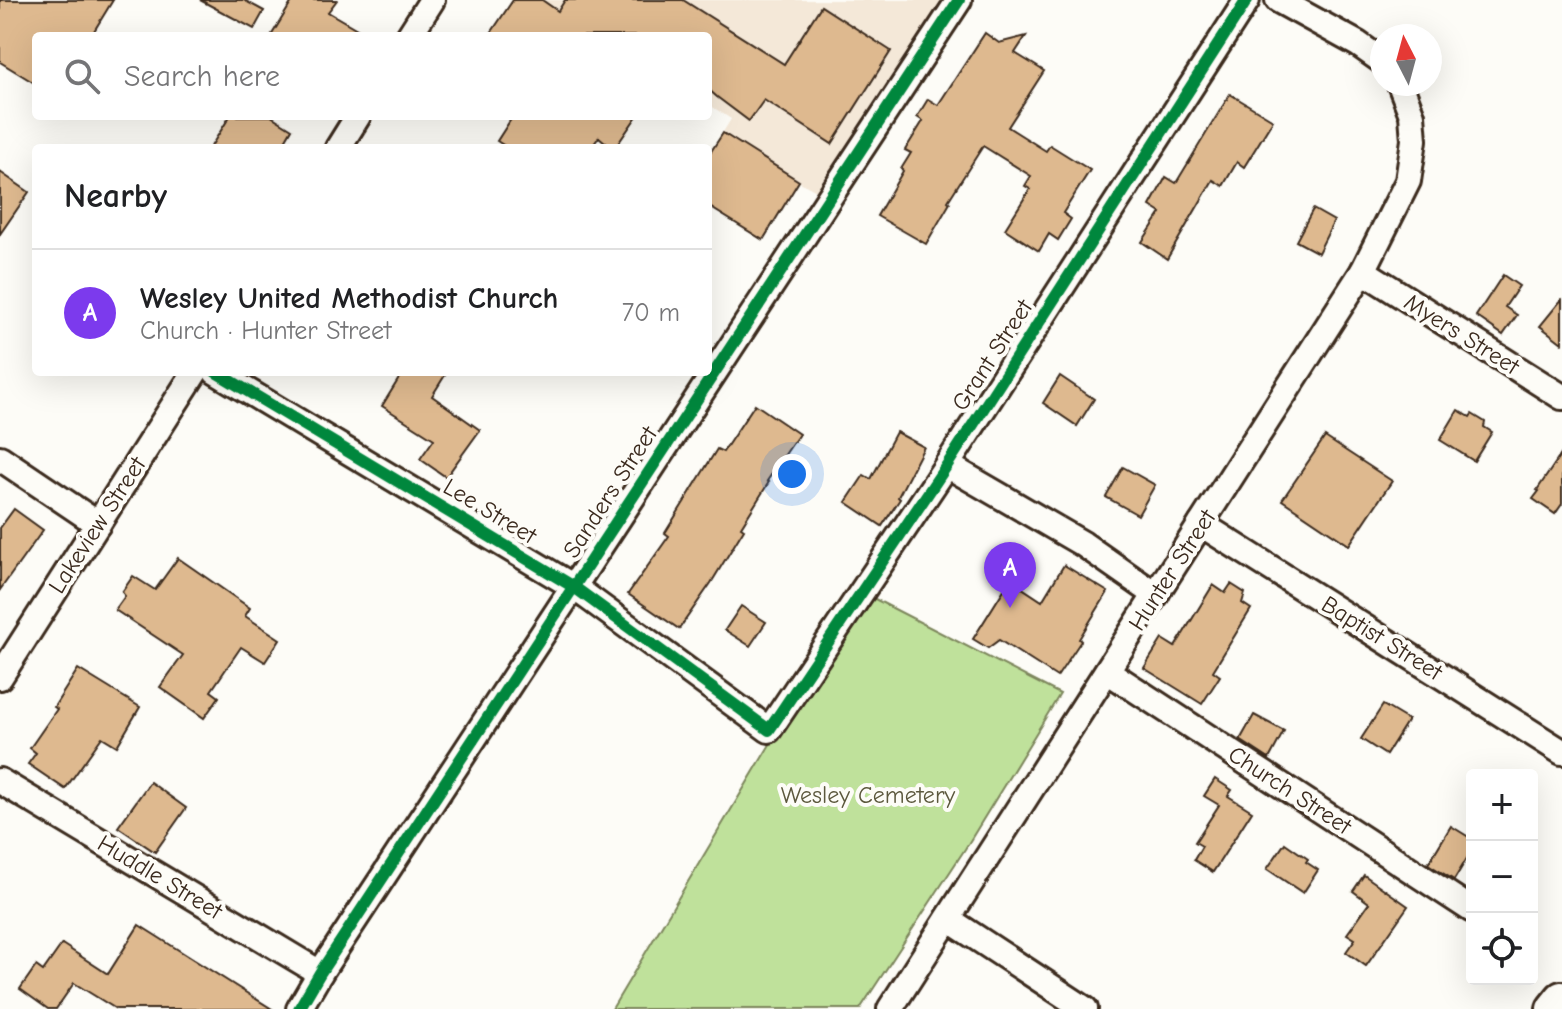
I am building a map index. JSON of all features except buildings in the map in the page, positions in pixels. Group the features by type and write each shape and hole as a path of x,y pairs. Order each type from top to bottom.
{"main road":[{"path":"1554,1009 1562,999"}],"street":[{"path":"412,32 432,0"},
{"name":"Sanders Street","path":"299,1009 959,0"},
{"name":"Grant Street","path":"769,730 947,465 1247,0"},
{"path":"1278,0 1370,52"},
{"name":"Hunter Street","path":"890,1009 1363,271 1408,181 1414,140 1412,115 1405,96"},
{"path":"340,144 356,120"},
{"name":"Myers Street","path":"1363,271 1562,397"},
{"name":"Lakeview Street","path":"0,677 192,376"},
{"name":"Lee Street","path":"223,376 574,587 769,730"},
{"path":"0,458 98,524"},
{"path":"947,465 1083,544 1156,595"},
{"name":"Baptist Street","path":"1201,524 1562,752"},
{"name":"Church Street","path":"1107,671 1466,906"},
{"name":"Huddle Street","path":"0,781 320,973"},
{"path":"948,919 1085,1009"}],"shaded area":[{"path":"542,0 942,0 820,193 798,181 763,240 712,208 712,150 731,119 712,107 712,32 684,32 558,11"}],"green space":[{"name":"Wesley Cemetery","path":"871,597 1060,694 965,849 860,1009 612,1009 775,736"}],"cycle path":[{"path":"299,1009 959,0"},
{"path":"223,376 574,587 769,730 947,465 1247,0"}],"place":[{"name":"Wesley United Methodist Church","path":"1010,608"}]}
